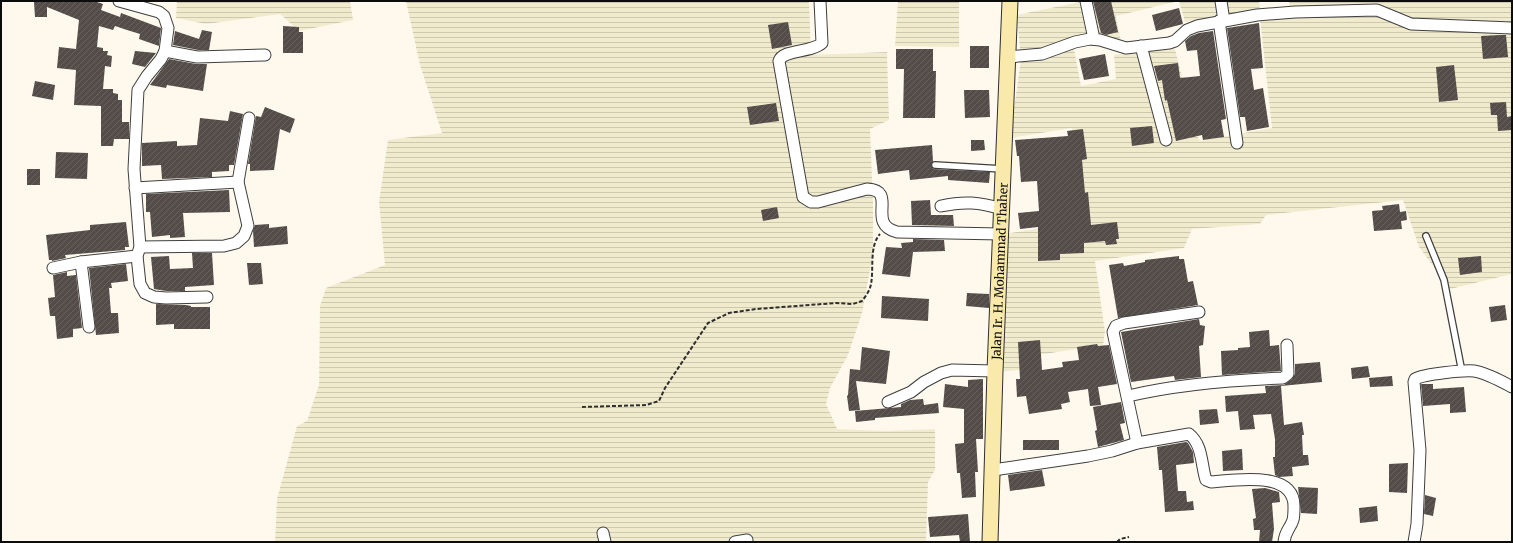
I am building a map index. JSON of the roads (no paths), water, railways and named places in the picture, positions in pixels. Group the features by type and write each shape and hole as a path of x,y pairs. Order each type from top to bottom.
{"main road":[{"name":"Jalan Ir. H. Mohammad Thaher","path":"990,542 995,371 1010,1"}],"street":[{"path":"119,1 159,12 164,16 168,28 164,51 138,90 134,153 140,284 146,293 154,298 207,297"},
{"path":"820,1 822,43 811,49 784,54 779,61 803,197 811,202 818,202 867,189 874,189 880,192 882,196 882,221 890,230 897,232 1001,234"},
{"path":"1086,1 1094,39"},
{"path":"1221,1 1221,21 1237,143"},
{"path":"1008,57 1015,58 1042,54 1075,42 1094,39 1126,48 1169,43 1175,41 1187,30 1197,26 1257,15 1295,12 1377,10 1411,24 1512,28"},
{"path":"1141,46 1166,140"},
{"path":"164,51 197,57 265,55"},
{"path":"53,268 138,252 224,246 236,243 244,236 248,226 238,182 249,118"},
{"path":"135,188 238,182"},
{"path":"941,206 968,202 982,203 1002,209"},
{"path":"81,262 89,327"},
{"path":"1137,443 1113,332 1116,326 1124,323 1199,312"},
{"path":"1128,396 1190,385 1236,380 1283,378 1288,374 1287,345"},
{"path":"888,402 910,392 924,382 941,373 952,370 995,371"},
{"path":"1414,542 1417,524 1420,450 1414,382 1415,379 1426,374 1474,371 1512,387"},
{"path":"993,470 1088,456 1112,451 1137,443 1189,434 1194,438 1199,447 1206,480 1211,482 1240,479 1269,481 1286,487 1290,492 1294,505 1293,519 1285,534 1284,542"},
{"path":"735,542 747,540"}],"lane":[{"path":"935,165 1004,169"},
{"path":"1426,236 1444,280 1462,372"}]}
